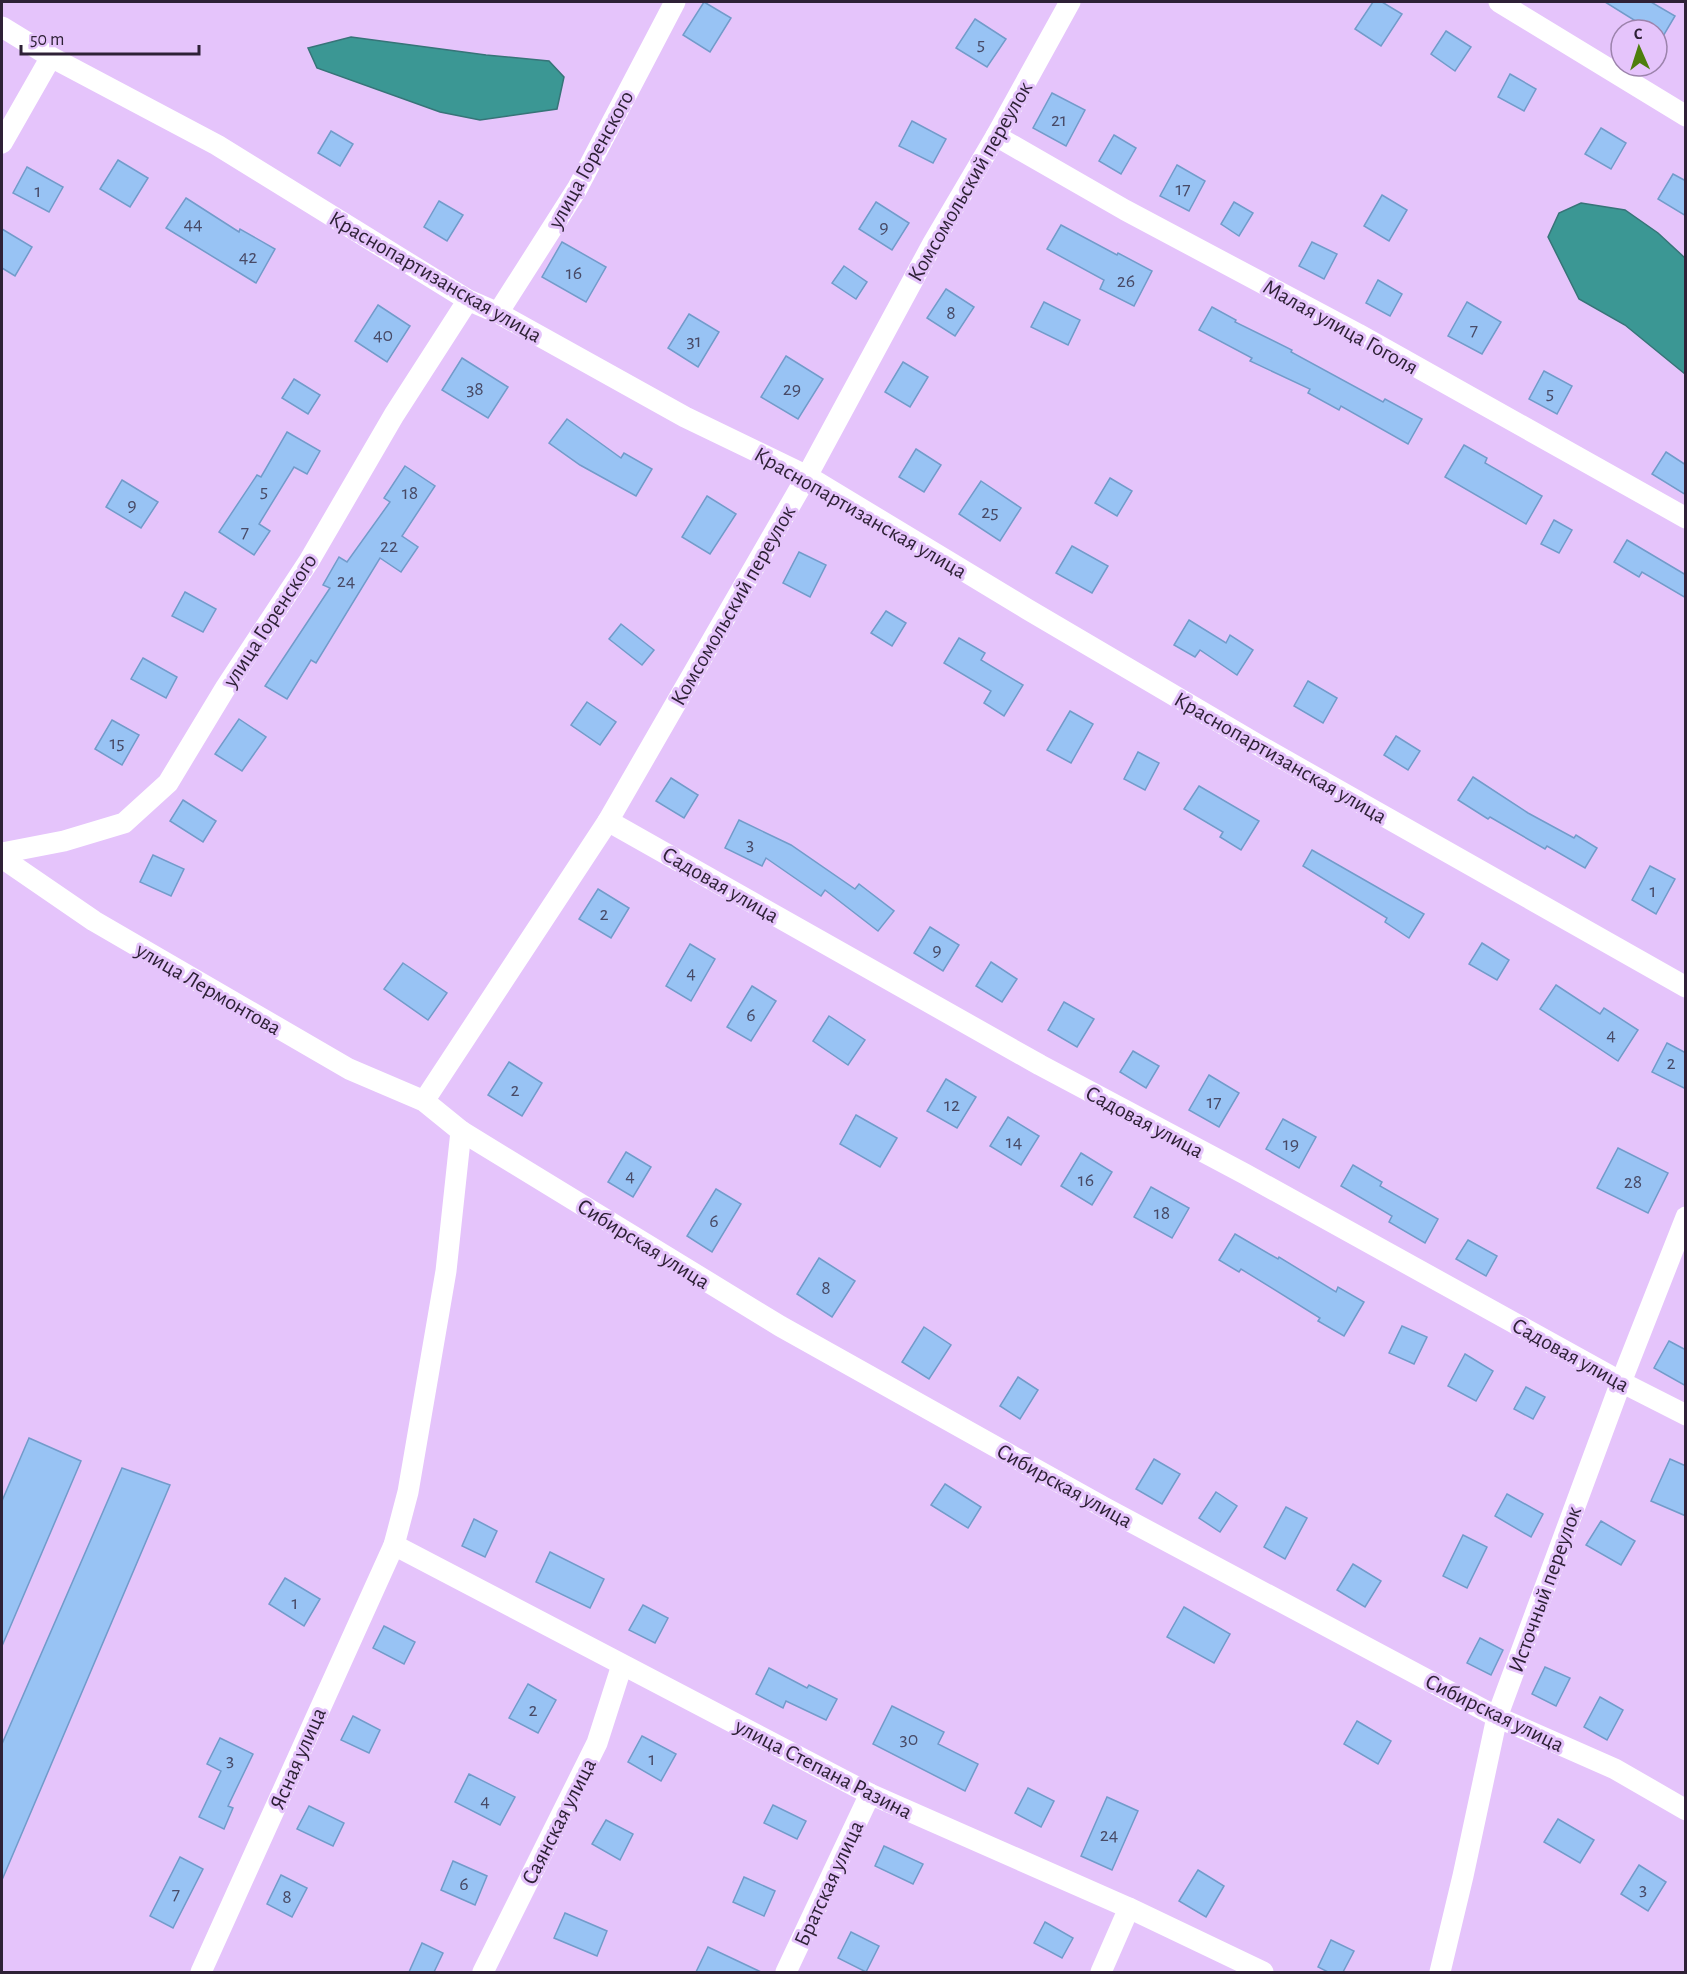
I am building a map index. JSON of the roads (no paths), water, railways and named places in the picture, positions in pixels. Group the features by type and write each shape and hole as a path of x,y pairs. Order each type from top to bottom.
{"street":[{"name":"улица Горенского","path":"498,313 577,189 675,2"},
{"name":"Комсомольский переулок","path":"424,1101 608,821 807,476 933,243 996,136 1070,2"},
{"path":"1499,2 1686,116"},
{"name":"Краснопартизанская улица","path":"2,27 51,57 218,145 468,300 498,313 685,417 807,476 1250,740 1686,987"},
{"path":"2,143 51,57"},
{"name":"Малая улица Гоголя","path":"996,136 1125,210 1358,334 1686,519"},
{"name":"улица Горенского","path":"2,853 64,841 124,823 168,783 226,687 309,561 394,415 468,300"},
{"name":"Садовая улица","path":"608,821 1040,1065 1245,1174 1621,1382 1686,1415"},
{"name":"улица Лермонтова","path":"2,858 94,921 349,1069 424,1101 461,1131"},
{"name":"Ясная улица","path":"201,1972 394,1545 408,1492 446,1271 461,1131"},
{"name":"Сибирская улица","path":"461,1131 780,1326 1105,1508 1497,1717 1615,1769 1686,1810"},
{"name":"Источный переулок","path":"1440,1972 1497,1717 1621,1382 1686,1216"},
{"name":"улица Степана Разина","path":"394,1545 870,1794 1129,1908 1263,1972"},
{"name":"Саянская улица","path":"483,1972 597,1743 622,1665"},
{"name":"Братская улица","path":"786,1972 870,1794"},
{"path":"1101,1972 1129,1908"}]}
